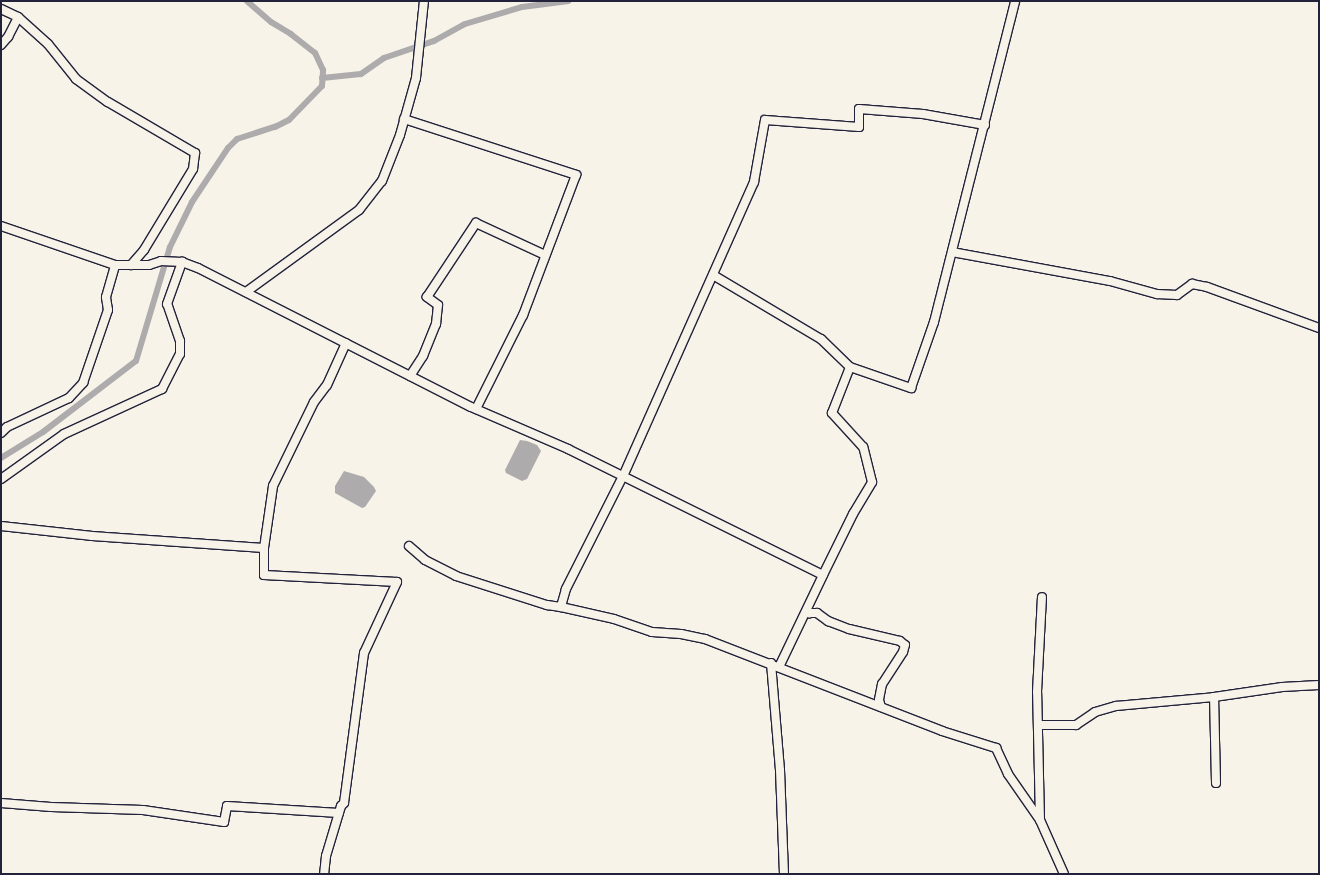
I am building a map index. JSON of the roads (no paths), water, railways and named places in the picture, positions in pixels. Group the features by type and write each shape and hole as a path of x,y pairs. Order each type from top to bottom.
{"street":[{"path":"246,292 359,210 382,181 416,78 424,1"},
{"path":"713,275 821,339 850,367 911,388 934,322 1015,1"},
{"path":"1,9 18,17 48,44 76,78 108,102 195,153 193,169 144,250 131,265"},
{"path":"1,45 8,38 18,17"},
{"path":"562,607 566,589 623,476 754,182 764,120 859,128 859,109 922,114 985,125"},
{"path":"404,119 576,175 523,314 476,409"},
{"path":"410,376 422,356 437,317 438,305 427,297 476,223 546,255"},
{"path":"1,226 115,266 149,265 161,261 182,262 246,292 476,409 623,476 823,575"},
{"path":"952,252 1110,281 1157,294 1177,294 1192,284 1208,287 1319,328"},
{"path":"1,480 64,434 162,389 180,354 180,341 167,304 182,262"},
{"path":"1,432 7,427 69,398 83,384 108,310 106,297 115,266"},
{"path":"324,874 326,856 344,803 364,653 397,582 264,574 264,548 273,486 314,402 327,385 346,343"},
{"path":"780,667 853,514 872,482 863,447 832,413 850,367"},
{"path":"1,526 92,536 264,548"},
{"path":"409,546 425,560 456,576 547,605 614,619 652,632 681,634 705,639 942,731 996,748 1008,774 1040,820 1064,874"},
{"path":"1040,820 1037,692 1042,597"},
{"path":"807,610 809,613 817,613 828,621 849,629 900,641 905,645 903,652 882,684 879,700 881,707"},
{"path":"771,664 780,770 784,874"},
{"path":"1038,725 1076,725 1095,712 1116,706 1214,697 1282,687 1319,685"},
{"path":"1214,697 1216,783"},
{"path":"1,803 51,807 143,810 224,822 227,806 339,814"}],"waterway":[{"path":"1,458 43,432 136,361 170,247 192,202 228,148 237,139 275,127 289,120 322,86 323,70 315,53 291,34 271,22 247,1"},
{"path":"322,78 361,74 384,58 434,41 465,24 522,7 569,1"}]}
